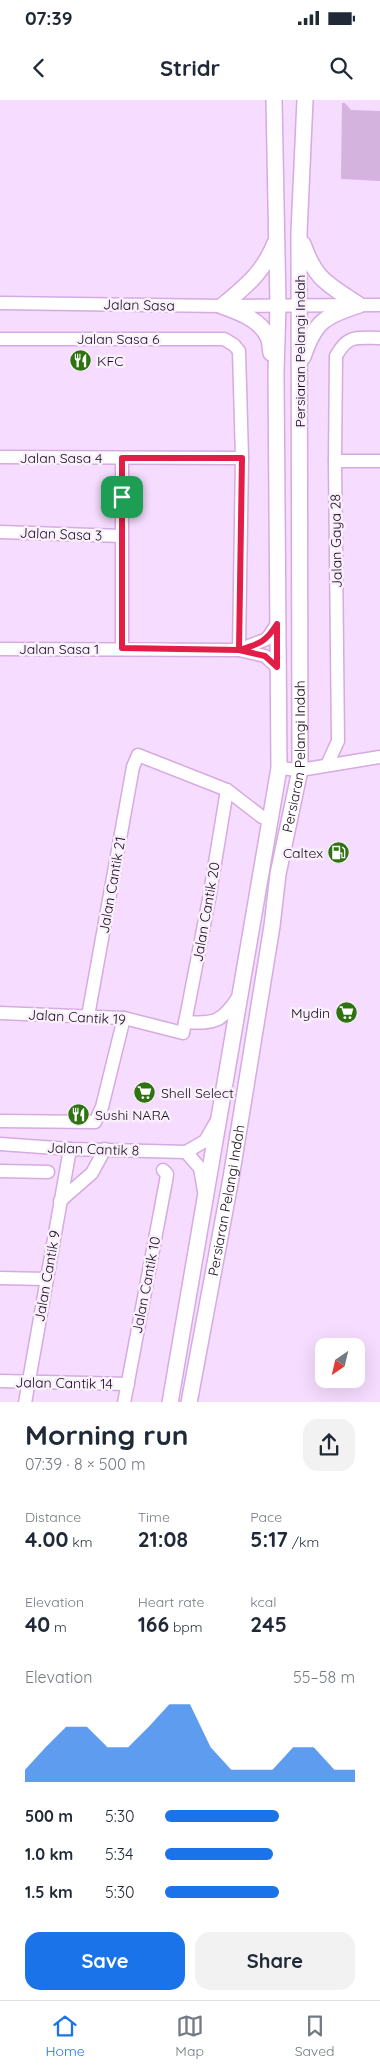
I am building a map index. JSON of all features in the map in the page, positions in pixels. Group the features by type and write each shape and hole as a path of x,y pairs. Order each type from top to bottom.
{"main road":[{"name":"Persiaran Pelangi Indah","path":"170,1402 206,1202 279,768 276,373 278,306 274,100"},
{"name":"Persiaran Pelangi Indah","path":"189,1402 231,1178 272,926 278,874 300,770 300,233 305,100"},
{"path":"300,233 310,264 320,278 359,305"},
{"path":"276,373 268,336 258,324 242,313 222,306 258,275 268,260 277,237"},
{"path":"300,366 307,345 318,326 330,314 359,305"}],"street":[{"name":"Jalan Sasa","path":"0,303 222,306 380,305"},
{"name":"Jalan Gaya 28","path":"327,765 338,741 335,461 336,356 343,343 354,338 380,338"},
{"name":"Jalan Sasa 6","path":"0,339 224,339 234,344 239,351 242,458"},
{"name":"Jalan Sasa 4","path":"0,458 242,458"},
{"path":"122,458 122,648"},
{"path":"239,650 242,458"},
{"path":"335,461 380,461"},
{"name":"Jalan Sasa 3","path":"0,532 122,536"},
{"name":"Jalan Sasa 1","path":"239,650 267,639 277,624"},
{"name":"Jalan Sasa 1","path":"0,649 122,648 239,650 265,656 277,667"},
{"path":"338,741 352,761"},
{"name":"Jalan Cantik 21","path":"88,1016 133,767 138,755 227,790"},
{"path":"279,768 300,770 380,757"},
{"path":"227,790 262,817 271,820"},
{"name":"Jalan Cantik 20","path":"184,1027 209,899 227,790"},
{"name":"Jalan Cantik 19","path":"0,1013 124,1018 184,1027 220,1019 230,1010 240,995"},
{"path":"0,1121 95,1122 102,1106 124,1018"},
{"path":"206,1202 200,1168 186,1152 205,1141 220,1115"},
{"name":"Jalan Cantik 8","path":"0,1144 70,1149 186,1152"},
{"name":"Jalan Cantik 9","path":"25,1402 70,1149"},
{"path":"60,1201 92,1173 105,1149"},
{"name":"Jalan Cantik 10","path":"124,1402 166,1181 167,1174 163,1170"},
{"path":"0,1171 48,1172"},
{"path":"0,1278 46,1279"},
{"name":"Jalan Cantik 14","path":"0,1381 128,1384"}],"shaded area":[{"path":"342,103 345,103 351,110 380,111 380,181 341,179"}],"place":[{"name":"KFC","path":"81,361"},
{"name":"Caltex","path":"339,853"},
{"name":"Mydin","path":"346,1013"},
{"name":"Shell Select","path":"145,1093"},
{"name":"Sushi NARA","path":"79,1115"}],"route":[{"path":"122,497 122,458 242,458 239,650 267,639 277,624 277,667 265,656 239,650 122,648 122,497"}]}
